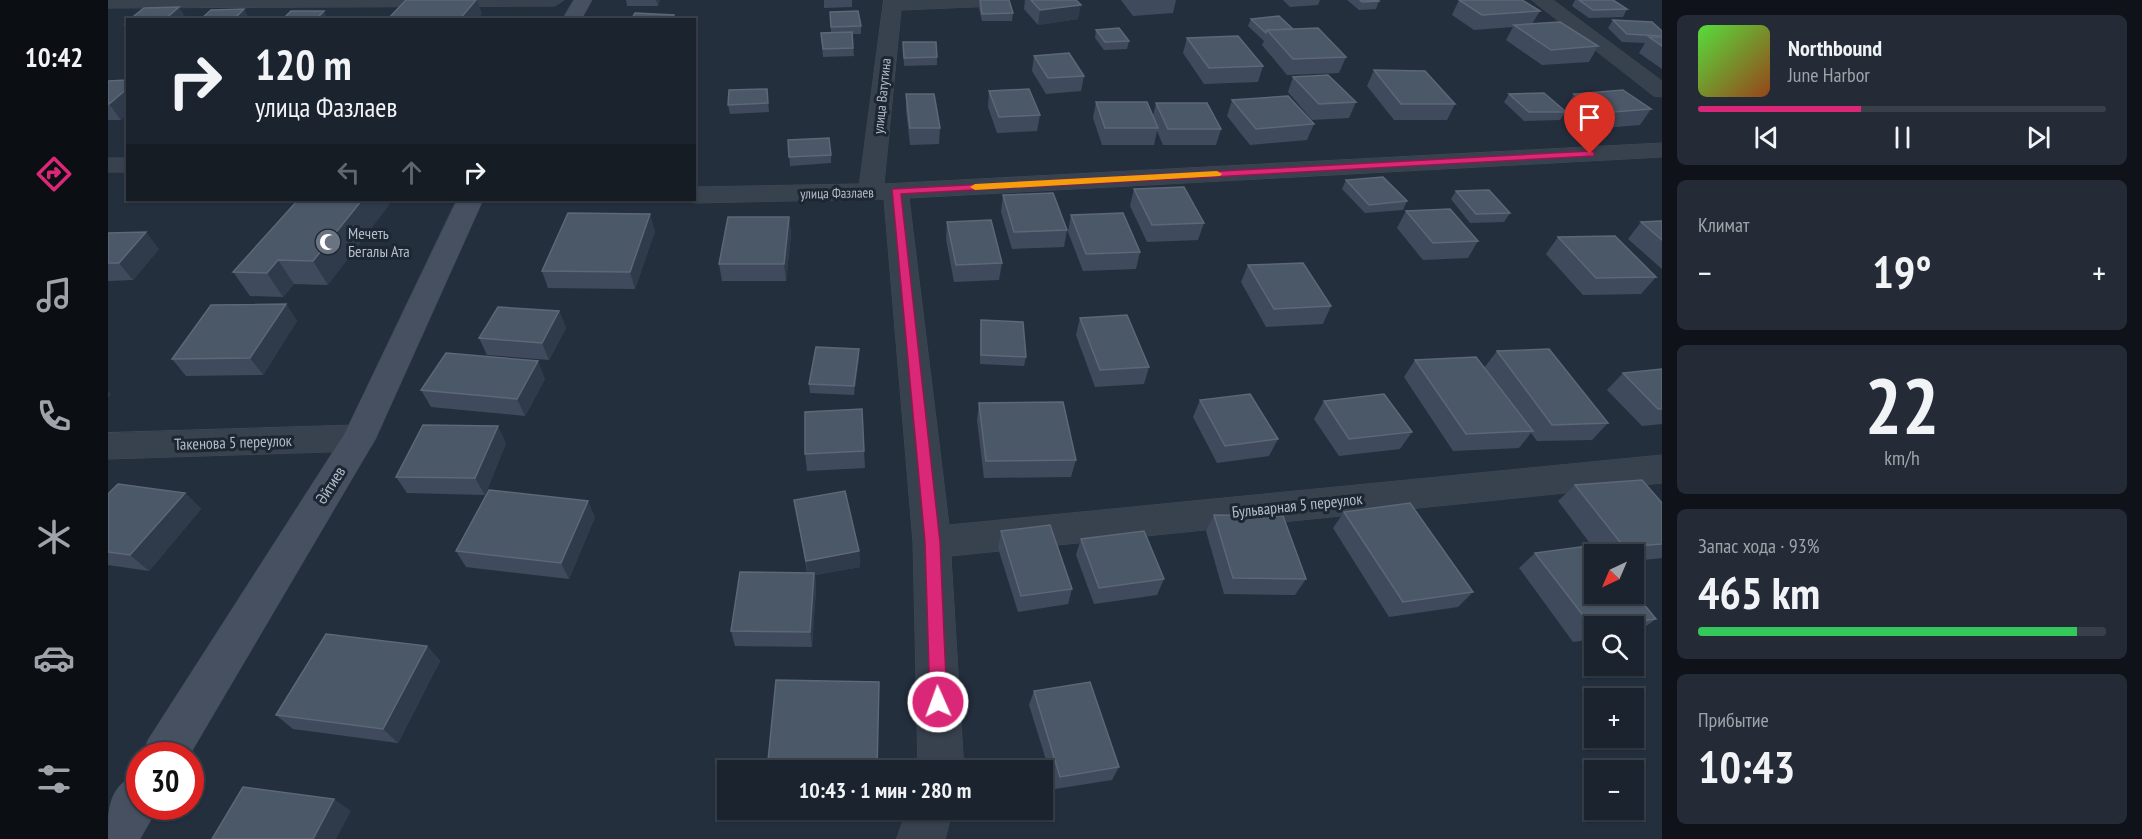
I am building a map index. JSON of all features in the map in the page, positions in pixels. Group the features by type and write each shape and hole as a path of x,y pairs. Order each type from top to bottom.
{"street":[{"path":"108,2 555,0"},
{"path":"572,18 583,0"},
{"path":"892,3 996,0"},
{"path":"1541,0 1662,92"},
{"name":"улица Ватутина","path":"892,3 883,192 932,542 941,760"},
{"name":"улица Фазлаев","path":"696,195 883,192 1662,150"},
{"path":"108,165 126,165"},
{"name":"Әйтиев","path":"173,742 359,438 470,201"},
{"name":"Такенова 5 переулок","path":"108,446 359,438"},
{"name":"Бульварная 5 переулок","path":"932,542 1662,469"},
{"path":"113,839 126,818"},
{"path":"921,839 927,820"}],"building":[{"path":"406,0 476,0 461,18 389,18"},
{"path":"980,0 1009,0 1013,13 982,14"},
{"path":"1031,0 1076,0 1081,5 1040,10"},
{"path":"1360,0 1378,0 1379,1 1362,2"},
{"path":"1459,0 1522,0 1540,11 1482,15"},
{"path":"1579,0 1613,0 1627,9 1593,10"},
{"path":"179,7 166,18 132,18 144,8"},
{"path":"244,9 235,18 202,18 211,10"},
{"path":"291,11 324,11 317,18 284,18"},
{"path":"858,11 861,26 831,27 830,12"},
{"path":"635,13 674,15 672,18 632,18"},
{"path":"1279,16 1293,29 1267,30 1266,33 1251,19"},
{"path":"1613,20 1652,22 1662,31 1662,36 1627,34"},
{"path":"1560,22 1598,46 1551,50 1514,25"},
{"path":"1119,28 1129,41 1105,42 1096,30"},
{"path":"1318,28 1346,57 1293,59 1267,30"},
{"path":"852,32 853,48 823,49 821,33"},
{"path":"1238,36 1263,66 1209,68 1187,38"},
{"path":"1649,37 1662,37 1662,46"},
{"path":"903,42 936,42 937,57 904,58"},
{"path":"1069,53 1084,76 1048,78 1034,56"},
{"path":"1374,70 1425,71 1455,104 1401,104"},
{"path":"1328,75 1356,102 1319,104 1293,77"},
{"path":"126,80 126,90 109,104 108,104 108,81"},
{"path":"767,89 768,103 728,105 729,90"},
{"path":"1029,89 1040,115 999,117 989,91"},
{"path":"1623,90 1651,109 1601,113 1574,94"},
{"path":"1544,93 1566,112 1529,112 1509,94"},
{"path":"906,94 934,94 940,128 910,128"},
{"path":"1288,96 1314,124 1256,129 1232,100"},
{"path":"1096,102 1147,102 1158,128 1105,128"},
{"path":"1156,103 1207,103 1221,129 1168,129"},
{"path":"829,138 831,155 789,157 788,140"},
{"path":"1383,177 1407,201 1369,205 1346,180"},
{"path":"1184,187 1204,223 1152,225 1134,189"},
{"path":"1489,190 1510,213 1476,214 1456,191"},
{"path":"1053,193 1067,230 1014,232 1003,195"},
{"path":"297,201 361,201 313,261 278,260 267,273 233,272"},
{"path":"1450,209 1478,241 1433,243 1406,211"},
{"path":"568,213 650,214 630,272 542,271"},
{"path":"1123,213 1140,252 1086,254 1071,215"},
{"path":"728,217 789,217 784,264 719,264"},
{"path":"991,220 1002,263 956,265 947,222"},
{"path":"1662,221 1662,240 1641,222"},
{"path":"146,232 119,263 108,263 108,233"},
{"path":"1615,236 1656,277 1596,278 1558,237"},
{"path":"1303,263 1331,306 1274,309 1248,265"},
{"path":"286,304 250,358 172,359 211,305"},
{"path":"498,307 559,311 542,343 479,338"},
{"path":"1127,315 1149,367 1100,370 1080,318"},
{"path":"981,320 1023,322 1026,357 981,355"},
{"path":"816,347 859,349 854,386 809,384"},
{"path":"1549,349 1608,423 1552,425 1497,351"},
{"path":"446,353 538,361 517,399 421,390"},
{"path":"1476,357 1533,431 1466,434 1415,360"},
{"path":"1662,369 1662,409 1658,409 1623,373"},
{"path":"1250,394 1278,439 1225,446 1200,400"},
{"path":"1384,394 1412,432 1349,439 1324,401"},
{"path":"1063,402 1076,460 986,461 979,403"},
{"path":"862,409 864,451 805,454 805,412"},
{"path":"423,425 498,426 475,478 396,477"},
{"path":"1642,480 1662,503 1662,544 1622,544 1575,485"},
{"path":"118,484 185,493 130,555 108,552 108,494"},
{"path":"489,490 588,501 561,563 456,551"},
{"path":"845,491 859,551 806,561 794,500"},
{"path":"1410,503 1473,592 1403,602 1344,512"},
{"path":"1214,515 1283,516 1306,579 1233,578"},
{"path":"1050,525 1072,589 1021,596 1001,531"},
{"path":"1144,531 1164,579 1099,588 1081,539"},
{"path":"1584,546 1584,604 1644,604 1656,619 1644,620 1644,616 1584,617 1535,553"},
{"path":"740,572 814,573 810,632 731,631"},
{"path":"326,634 427,646 383,729 276,715"},
{"path":"776,680 879,682 877,760 768,760"},
{"path":"1090,682 1119,767 1060,777 1034,691"},
{"path":"243,787 334,799 313,839 212,839"}],"slow traffic":[{"path":"975,187 1217,174"}],"place":[{"name":"Мечеть Бегалы Ата","path":"328,242"}],"route":[{"path":"938,702 932,542 896,191 1590,154"}]}
